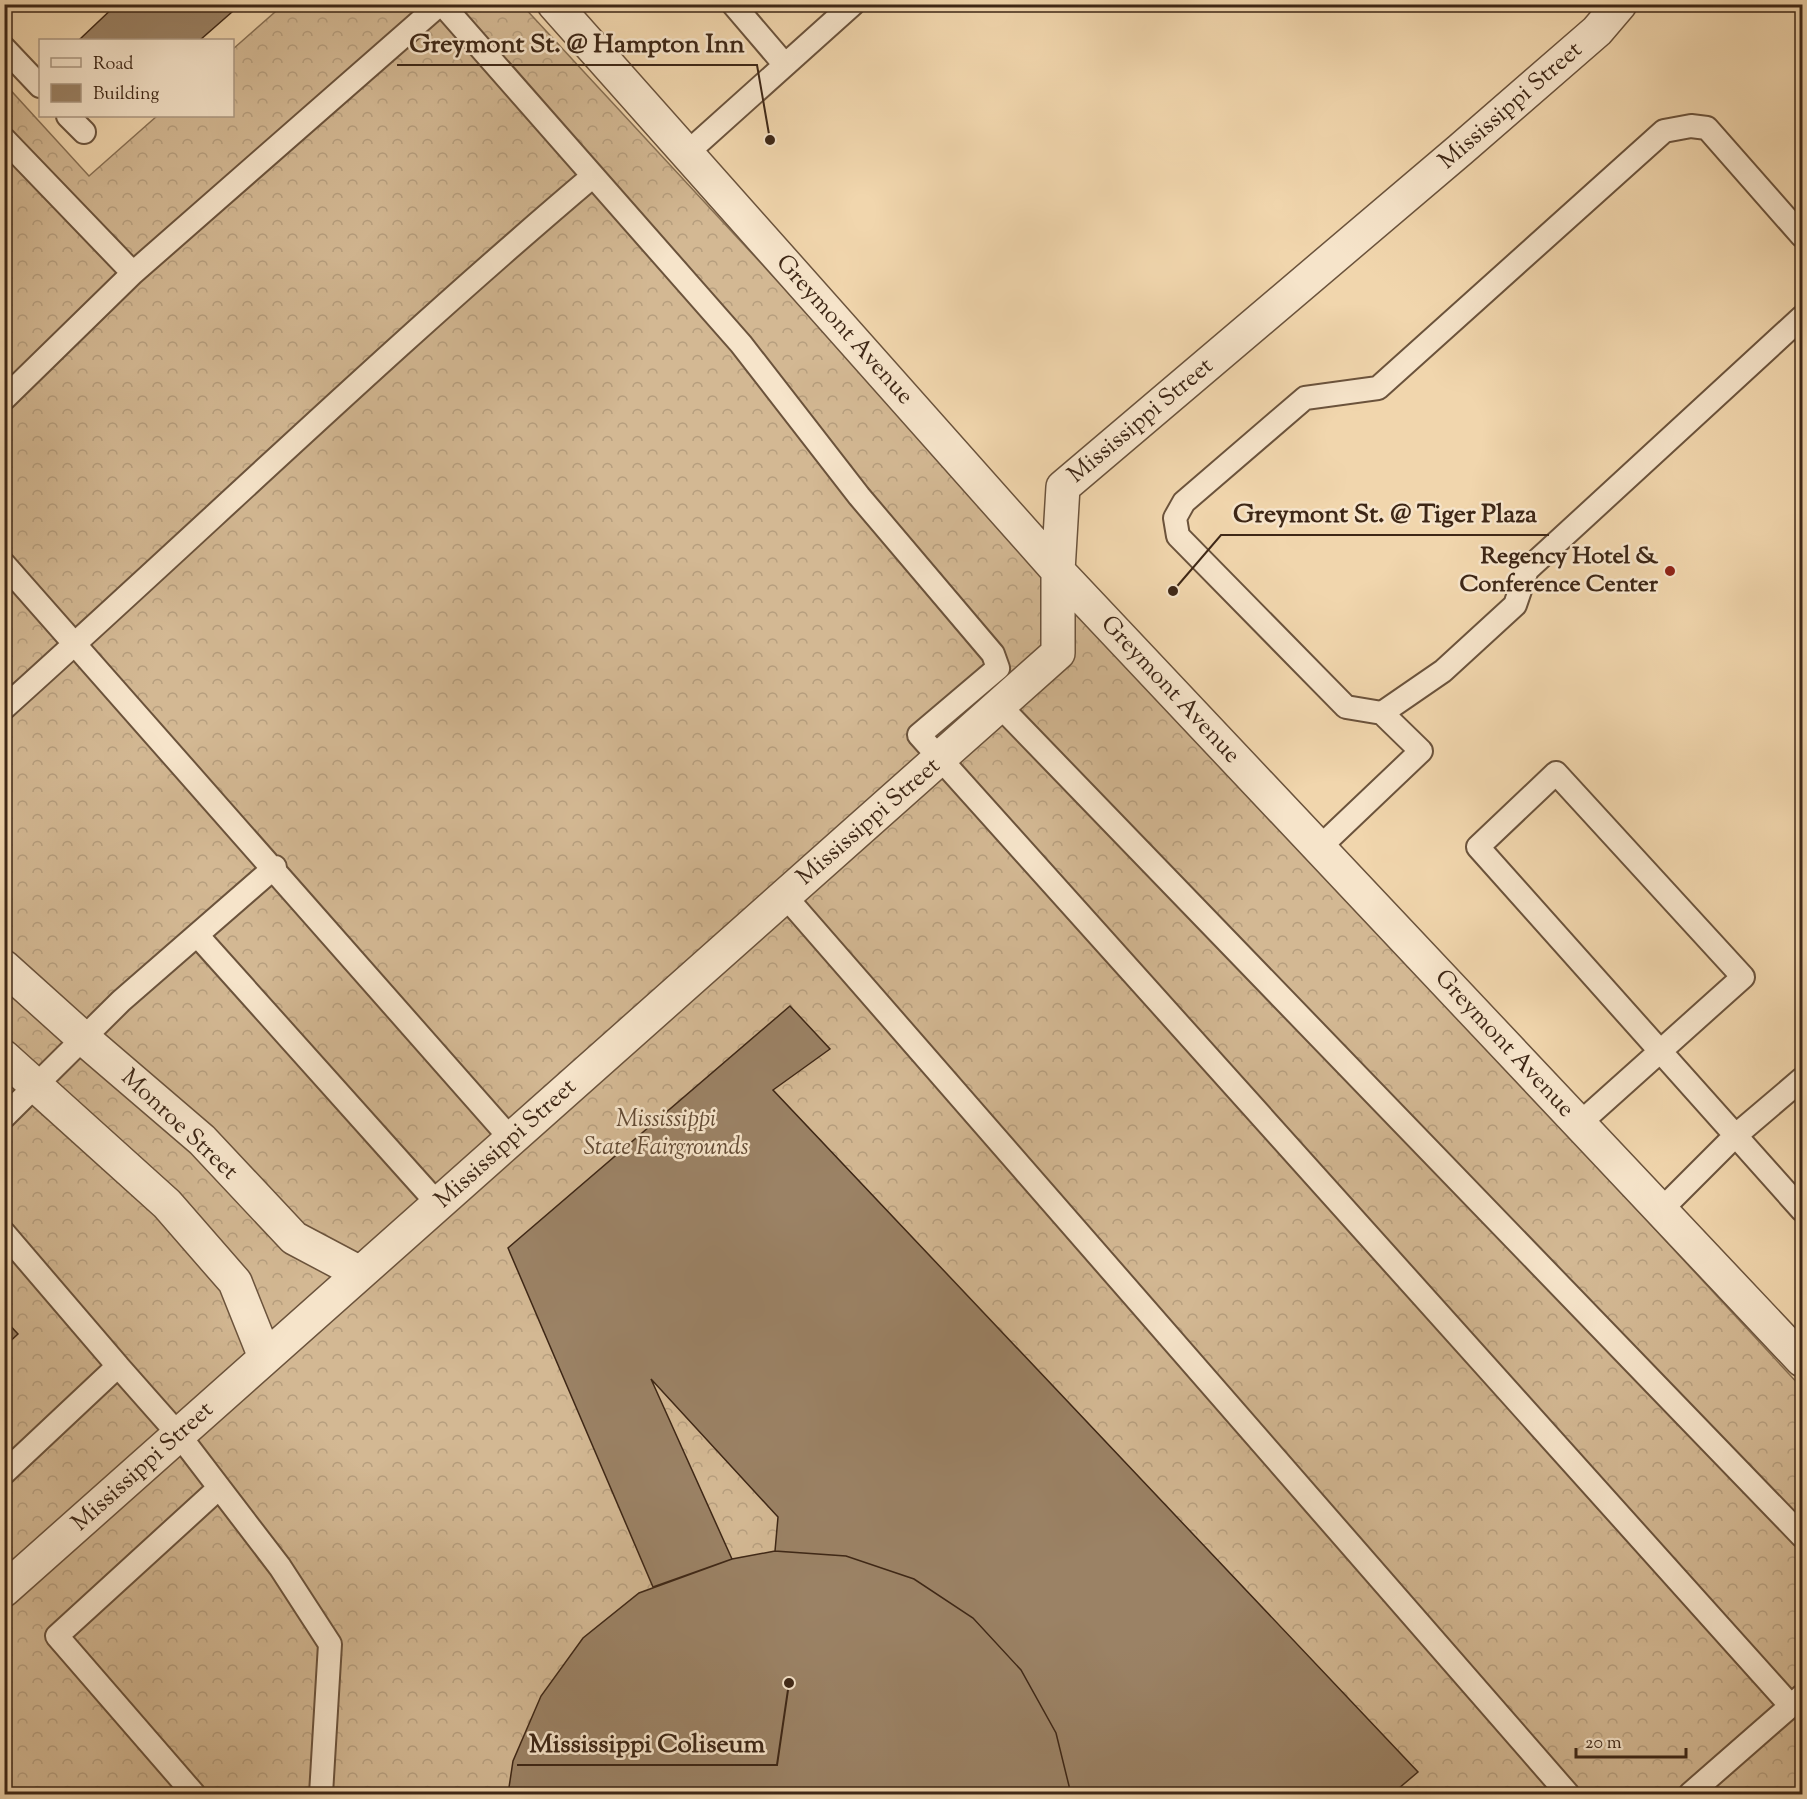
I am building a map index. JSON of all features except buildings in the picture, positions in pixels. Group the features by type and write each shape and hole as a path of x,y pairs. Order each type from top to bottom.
{"street":[{"name":"Greymont Avenue","path":"554,4 1058,571 1803,1360"},
{"name":"Mississippi Street","path":"4,1590 1059,653 1058,571 1063,487 1494,121 1597,31 1620,4"},
{"name":"Monroe Street","path":"4,967 202,1140 294,1238 360,1273"},
{"path":"4,1056 167,1204 235,1282 266,1357"}],"lane":[{"path":"4,399 133,273 441,4 741,344 859,496 993,654 998,668 919,735 939,760 1797,1701 1690,1794"},
{"path":"733,4 785,65"},
{"path":"687,153 853,4"},
{"path":"4,48 39,85"},
{"path":"69,117 84,132"},
{"path":"1319,848 1421,751 1382,713 1346,707 1178,536 1175,518 1184,502 1305,398 1378,388 1664,131 1691,126 1707,128 1803,236"},
{"path":"4,139 133,273"},
{"path":"4,708 382,360 593,176"},
{"path":"1382,713 1443,671 1515,605 1527,570 1803,317"},
{"path":"4,564 275,867 511,1139"},
{"path":"1000,706 1803,1536"},
{"path":"1579,1124 1660,1052 1749,984 1556,773 1478,846 1660,1052 1803,1210"},
{"path":"4,1117 121,1000 275,867"},
{"path":"785,896 1568,1794"},
{"path":"197,935 438,1204"},
{"path":"1660,1210 1736,1136 1803,1079"},
{"path":"4,1233 179,1436 280,1567 330,1644 321,1794"},
{"path":"4,1473 118,1366"},
{"path":"194,1794 57,1636 219,1488"}],"green space":[{"name":"Mississippi State Fairgrounds","path":"283,5 522,5 1802,1388 1802,1794 5,1794 4,83 89,176 156,117 234,117 234,48"}],"place":[{"name":"Greymont St. @ Hampton Inn","path":"770,140"},
{"name":"Regency Hotel & Conference Center","path":"1670,571"},
{"name":"Greymont St. @ Tiger Plaza","path":"1173,591"},
{"name":"Mississippi Coliseum","path":"789,1683"}]}
